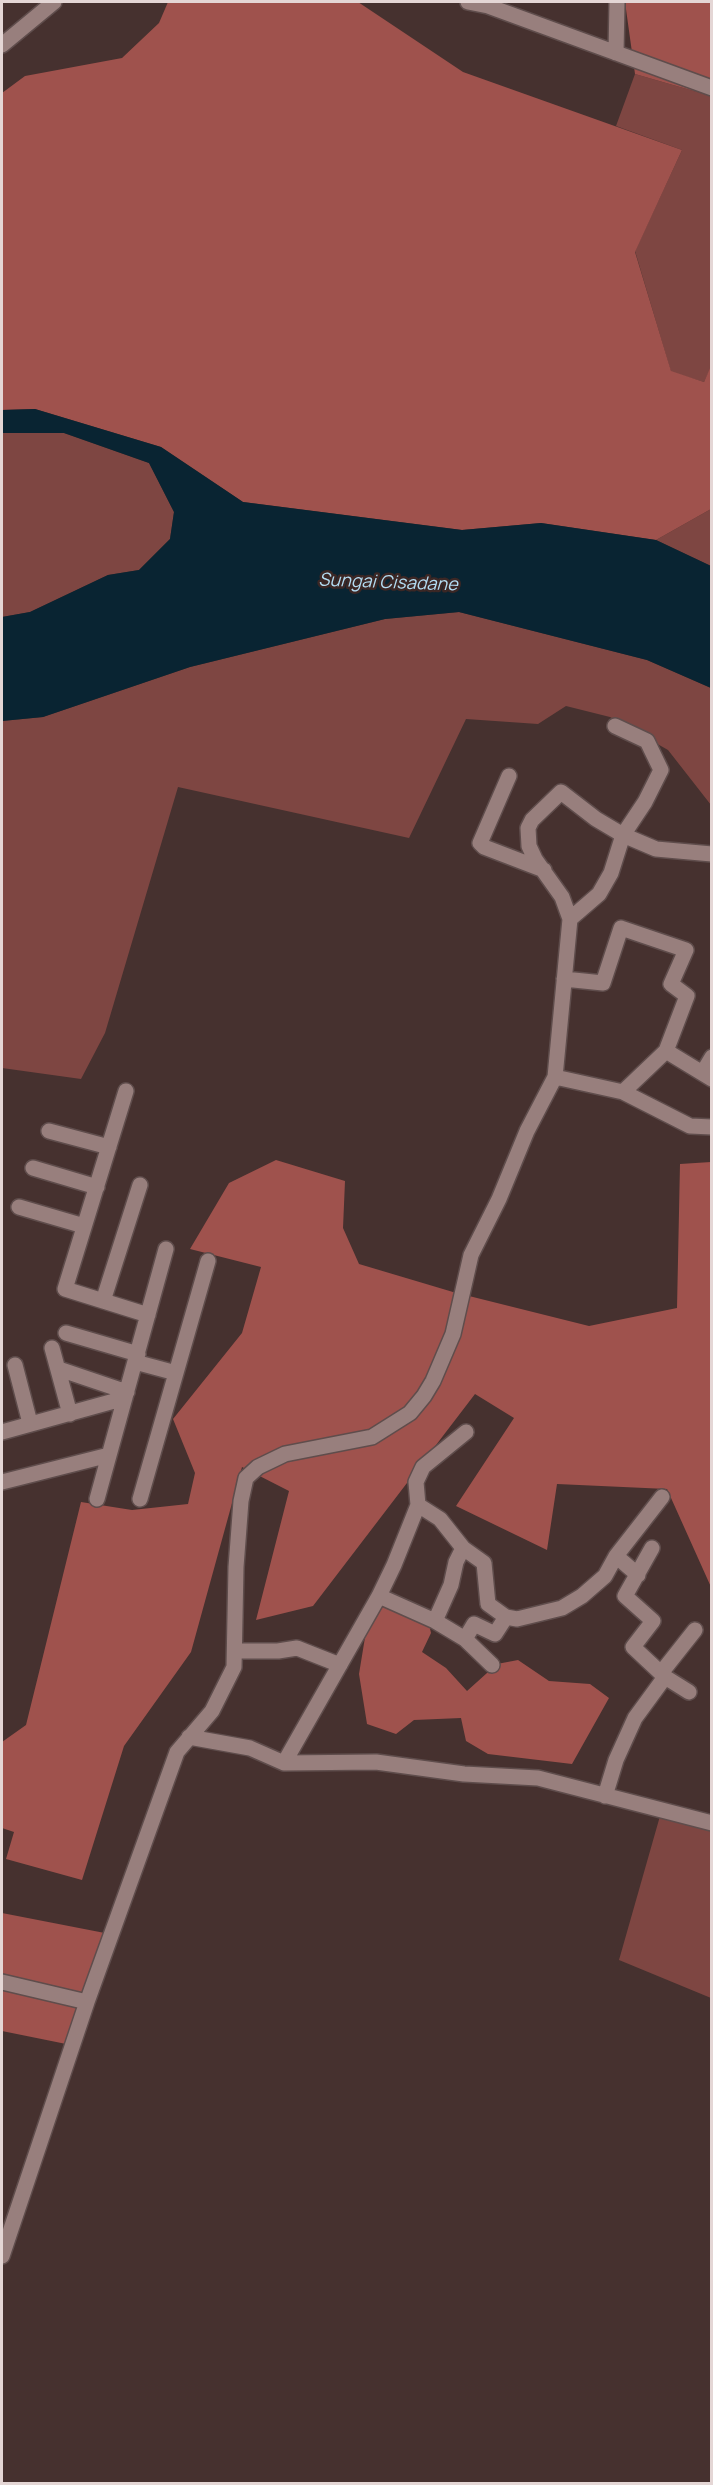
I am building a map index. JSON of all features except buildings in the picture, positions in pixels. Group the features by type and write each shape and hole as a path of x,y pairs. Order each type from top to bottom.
{"street":[{"path":"2,45 54,2"},
{"path":"468,2 488,6 680,79 711,88"},
{"path":"616,53 617,2"},
{"path":"570,919 599,894 611,873 623,835 645,802 661,770 647,741 615,726"},
{"path":"509,776 480,843 484,847 544,870"},
{"path":"2,2256 87,2002 177,1752 212,1711 234,1667 236,1568 241,1501 246,1478 258,1467 285,1454 372,1437 410,1413 424,1396 434,1381 453,1334 471,1255 499,1199 527,1131 555,1077 570,919 562,897 529,846 528,828 532,820 561,792 596,819 623,835 656,849 711,854"},
{"path":"564,979 603,982 621,928 686,950 671,984 687,996 666,1051 623,1092"},
{"path":"666,1051 707,1075 711,1057"},
{"path":"555,1077 623,1092 690,1126 711,1127"},
{"path":"126,1091 65,1289 148,1315"},
{"path":"49,1131 109,1148"},
{"path":"33,1168 97,1187"},
{"path":"103,1301 140,1185"},
{"path":"19,1207 84,1226"},
{"path":"97,1499 166,1249"},
{"path":"140,1499 208,1261"},
{"path":"66,1333 176,1373"},
{"path":"52,1348 70,1414"},
{"path":"15,1365 30,1424"},
{"path":"59,1369 126,1395"},
{"path":"2,1432 70,1414 126,1395"},
{"path":"284,1763 379,1596 418,1505 416,1482 423,1467 466,1432"},
{"path":"2,1482 109,1455"},
{"path":"418,1505 440,1519 463,1548 484,1563 488,1604 506,1617 517,1619 562,1608 582,1596 605,1576 616,1556 662,1497"},
{"path":"435,1621 451,1585 456,1562 463,1548"},
{"path":"652,1548 625,1596 653,1621 633,1647 663,1675 689,1692"},
{"path":"616,1556 638,1575"},
{"path":"379,1596 435,1621 465,1639 492,1665"},
{"path":"465,1639 474,1624 495,1634 506,1617"},
{"path":"605,1796 616,1760 635,1718 695,1630"},
{"path":"236,1651 278,1651 297,1648 340,1665"},
{"path":"189,1737 250,1748 284,1763 376,1762 464,1774 538,1779 711,1823"},
{"path":"2,1982 87,2002"}],"shaded area":[{"path":"168,2 358,2 463,72 682,150 635,252 671,371 704,382 711,366 711,509 656,540 541,523 462,530 243,502 161,447 35,409 2,410 2,93 25,76 122,58 159,23"},
{"path":"625,2 711,2 711,96 635,74"},
{"path":"635,74 711,96 712,366 704,382 671,372 635,251 682,150 616,126"},
{"path":"2,433 64,433 149,463 174,512 170,539 139,570 108,575 30,612 2,617"},
{"path":"711,509 711,566 656,540"},
{"path":"459,612 647,660 711,688 711,805 668,750 610,717 566,706 538,724 466,719 409,838 178,787 105,1033 81,1079 2,1068 2,721 43,717 190,667 385,619"},
{"path":"276,1160 345,1181 343,1228 359,1264 453,1292 589,1326 677,1308 680,1164 711,1162 711,1587 667,1489 557,1484 547,1550 456,1506 514,1418 475,1394 313,1606 256,1620 289,1491 242,1467 191,1652 124,1746 82,1880 6,1859 14,1832 2,1828 2,1742 26,1725 81,1502 132,1510 188,1504 195,1473 173,1419 242,1333 261,1267 190,1249 229,1183"},
{"path":"393,1600 427,1615 431,1633 422,1652 446,1668 467,1691 497,1664 518,1660 549,1681 590,1684 609,1698 572,1764 488,1754 466,1741 461,1718 414,1720 396,1734 367,1724 359,1674 369,1613"},
{"path":"662,1809 711,1825 711,1998 619,1960"},
{"path":"2,1913 115,1935 76,2046 2,2031"}],"water":[{"name":"Sungai Cisadane","path":"35,409 161,447 243,502 462,530 541,523 656,540 711,566 711,688 647,660 459,612 385,619 190,667 43,717 2,721 2,617 30,612 108,575 139,570 170,539 174,512 149,463 64,433 2,433 2,410"}]}
